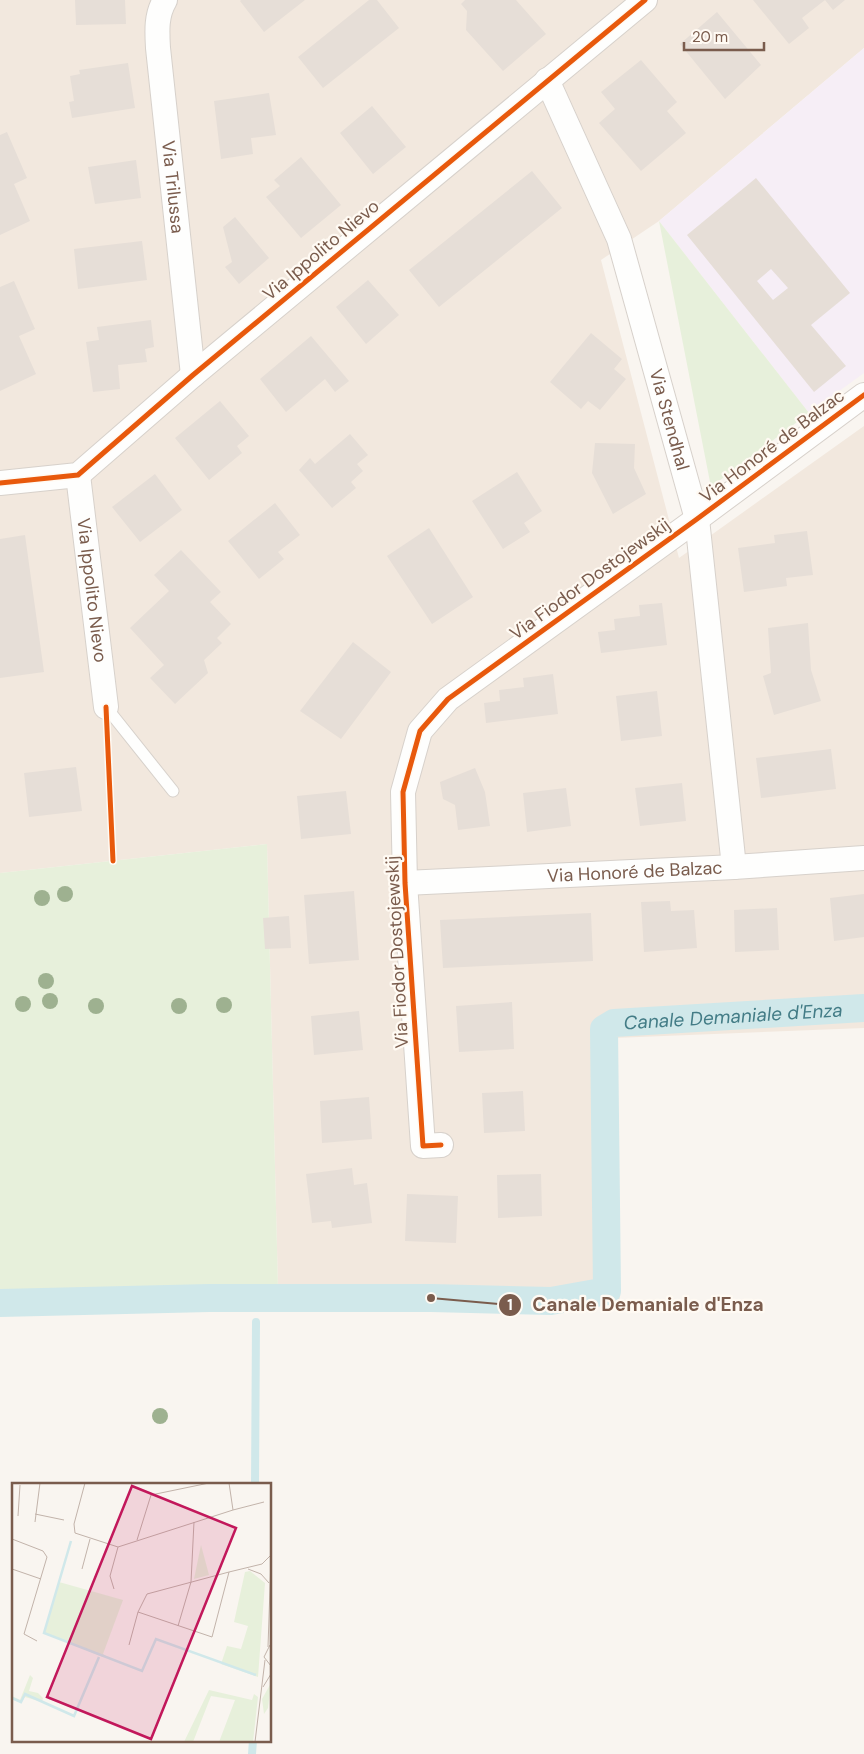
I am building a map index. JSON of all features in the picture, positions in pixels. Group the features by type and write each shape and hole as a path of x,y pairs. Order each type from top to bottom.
{"street":[{"name":"Via Trilussa","path":"165,0 161,7 157,25 158,48 193,375"},
{"name":"Via Ippolito Nievo","path":"106,707 78,475 193,375 644,0"},
{"name":"Via Stendhal","path":"547,80 619,239 697,519 734,867"},
{"name":"Via Honoré de Balzac","path":"697,519 864,395"},
{"path":"0,482 78,475"},
{"name":"Via Fiodor Dostojewskij","path":"441,1145 423,1146 405,884 403,792 420,731 448,699 697,519"},
{"name":"Via Honoré de Balzac","path":"405,884 734,867 864,858"}],"lane":[{"path":"106,707 173,791"}],"shaded area":[{"path":"0,0 864,0 864,48 659,221 601,260 679,558 864,426 864,1028 614,1038 620,1302 278,1288 267,844 0,873"},
{"path":"864,48 864,373 809,413 659,221"}],"green space":[{"path":"659,221 809,413 711,487"},
{"path":"267,844 278,1288 306,1289 289,1310 221,1311 207,1298 0,1303 0,873"}],"building":[{"path":"75,0 125,0 126,24 76,25"},
{"path":"241,0 305,0 264,32"},
{"path":"369,0 377,0 399,28 323,88 298,57"},
{"path":"465,0 516,0 546,34 503,71 466,30 467,11 461,4"},
{"path":"753,0 825,0 802,18 809,28 789,44"},
{"path":"825,0 845,0 833,10"},
{"path":"717,12 761,65 725,99 680,44"},
{"path":"641,60 677,102 667,111 686,133 641,171 599,123 615,109 601,92"},
{"path":"128,63 135,108 72,118 69,102 74,101 70,76 80,74 79,70"},
{"path":"269,93 276,135 251,138 253,154 221,159 214,101"},
{"path":"372,106 406,147 373,174 340,133"},
{"path":"7,132 27,178 14,184 30,221 0,235 0,135"},
{"path":"301,157 341,205 301,238 266,197 280,186 274,180"},
{"path":"136,160 141,198 95,204 88,167"},
{"path":"532,171 562,208 439,307 409,270"},
{"path":"756,178 850,293 811,325 846,366 814,392 687,235","holes":["771,269 788,288 773,300 757,281"]},
{"path":"235,217 269,258 239,284 225,267 232,262 223,227"},
{"path":"142,241 147,280 78,289 74,249"},
{"path":"368,280 399,315 366,344 336,307"},
{"path":"14,281 35,329 19,336 36,374 0,391 0,287"},
{"path":"151,320 154,347 145,349 147,362 118,365 120,389 93,392 86,342 99,340 97,327"},
{"path":"591,333 622,359 614,369 626,379 600,410 588,401 581,409 550,382"},
{"path":"311,336 349,381 335,392 325,379 286,412 260,379"},
{"path":"220,401 249,436 237,446 242,453 209,480 175,438"},
{"path":"350,434 368,455 357,464 363,471 351,482 356,488 332,508 299,470 310,458 315,464"},
{"path":"595,443 635,444 634,468 646,494 613,514 592,473"},
{"path":"517,472 542,511 524,523 530,532 503,549 472,501"},
{"path":"155,474 182,510 140,542 112,507"},
{"path":"275,503 300,535 278,552 284,559 259,579 228,541"},
{"path":"429,528 473,597 432,624 387,556"},
{"path":"807,531 813,575 786,578 787,586 744,592 738,548 775,543 774,535"},
{"path":"25,535 44,672 0,678 0,539"},
{"path":"181,550 221,592 210,602 231,624 217,638 222,643 204,660 208,673 175,704 150,678 164,665 130,628 169,591 154,575"},
{"path":"662,603 667,645 601,653 598,632 615,630 614,619 640,616 639,605"},
{"path":"808,623 811,670 821,701 774,715 763,676 771,673 768,628"},
{"path":"353,642 391,672 341,739 300,711"},
{"path":"553,674 558,714 486,723 484,703 500,701 499,690 524,687 523,678"},
{"path":"657,691 662,736 621,741 616,696"},
{"path":"831,749 836,789 761,798 756,758"},
{"path":"76,767 82,811 29,817 24,773"},
{"path":"475,768 485,792 490,826 458,830 455,805 443,799 440,782"},
{"path":"682,783 686,821 640,826 635,788"},
{"path":"566,788 571,826 527,832 523,793"},
{"path":"346,791 351,834 301,839 297,796"},
{"path":"354,891 359,960 309,964 304,895"},
{"path":"864,894 864,937 834,941 830,898"},
{"path":"670,901 671,911 694,910 697,948 644,952 641,902"},
{"path":"777,908 779,950 735,952 734,910"},
{"path":"591,913 593,961 443,968 440,920"},
{"path":"289,916 291,948 265,949 263,918"},
{"path":"512,1002 514,1049 459,1052 456,1006"},
{"path":"359,1011 363,1050 314,1055 311,1016"},
{"path":"523,1091 525,1131 484,1133 482,1093"},
{"path":"369,1097 372,1139 322,1143 320,1101"},
{"path":"352,1168 354,1185 367,1183 372,1223 332,1228 331,1221 312,1223 306,1174"},
{"path":"541,1174 542,1216 498,1218 497,1175"},
{"path":"407,1194 458,1196 456,1243 405,1241"}],"waterway":[{"name":"Canale Demaniale d'Enza","path":"0,1303 209,1298 431,1298 551,1301 607,1291 604,1029 614,1023 864,1008"},
{"path":"255,1483 256,1322"},
{"path":"252,1754 253,1742"}],"cycle path":[{"path":"0,483 78,475 193,375 645,0"},
{"path":"441,1145 423,1146 405,883 403,792 420,731 448,699 697,519 864,395"},
{"path":"106,707 113,861"}],"place":[{"name":"Canale Demaniale d'Enza","path":"431,1298"}]}
